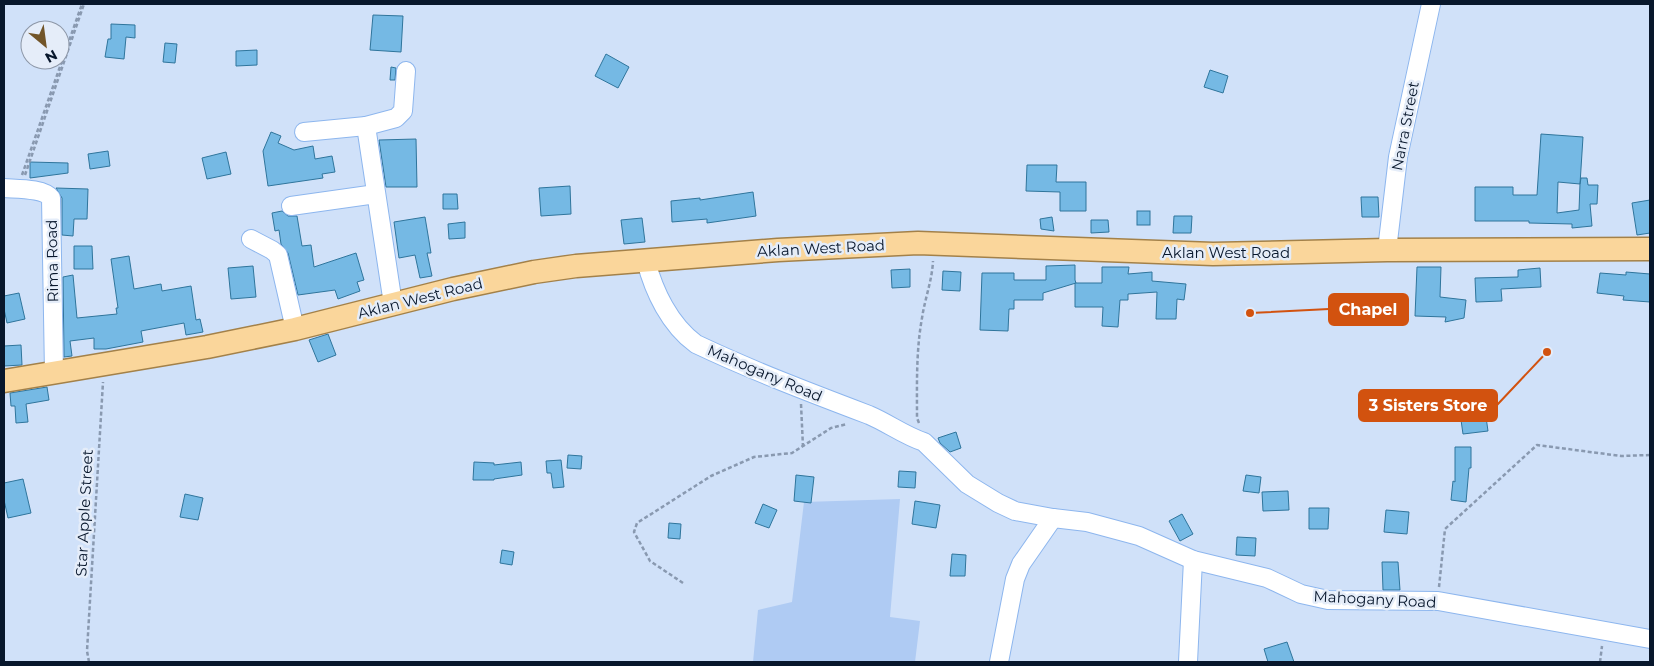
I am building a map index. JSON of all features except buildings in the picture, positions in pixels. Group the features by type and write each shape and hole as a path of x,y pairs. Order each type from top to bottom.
{"main road":[{"name":"Aklan West Road","path":"4,381 206,348 295,329 462,286 576,266 873,244 934,244 1212,254 1387,250 1650,248"}],"street":[{"name":"Narra Street","path":"1387,250 1398,157 1431,4"},
{"path":"304,132 366,126 396,118 403,112 406,71"},
{"path":"366,126 393,304"},
{"name":"Rima Road","path":"14,188 42,192 48,194 51,198 54,373"},
{"path":"291,206 376,194"},
{"path":"251,239 278,255 295,329"},
{"name":"Mahogany Road","path":"646,261 656,290 673,320 686,336 709,350 800,390 872,416 916,440 924,442 968,484 998,503 1015,511 1087,522 1140,536 1193,560 1266,578 1301,594 1328,600 1438,601 1650,639"},
{"path":"999,662 1015,579 1021,564 1053,518"},
{"path":"1188,662 1193,560"}],"path":[{"path":"14,188 83,4"},
{"path":"924,442 917,418 917,358 922,316 932,279 934,244"},
{"name":"Star Apple Street","path":"89,662 87,652 104,364"},
{"path":"800,390 803,447"},
{"path":"682,582 650,561 634,532 637,523 711,476 754,457 792,453 831,428 872,416"},
{"path":"1438,601 1445,529 1537,445 1621,456 1650,455"}],"shaded area":[{"path":"900,499 890,617 920,621 915,662 753,662 758,610 792,602 804,502"}],"place":[{"name":"Chapel","path":"1250,313"},
{"name":"3 Sisters Store","path":"1547,352"}]}
